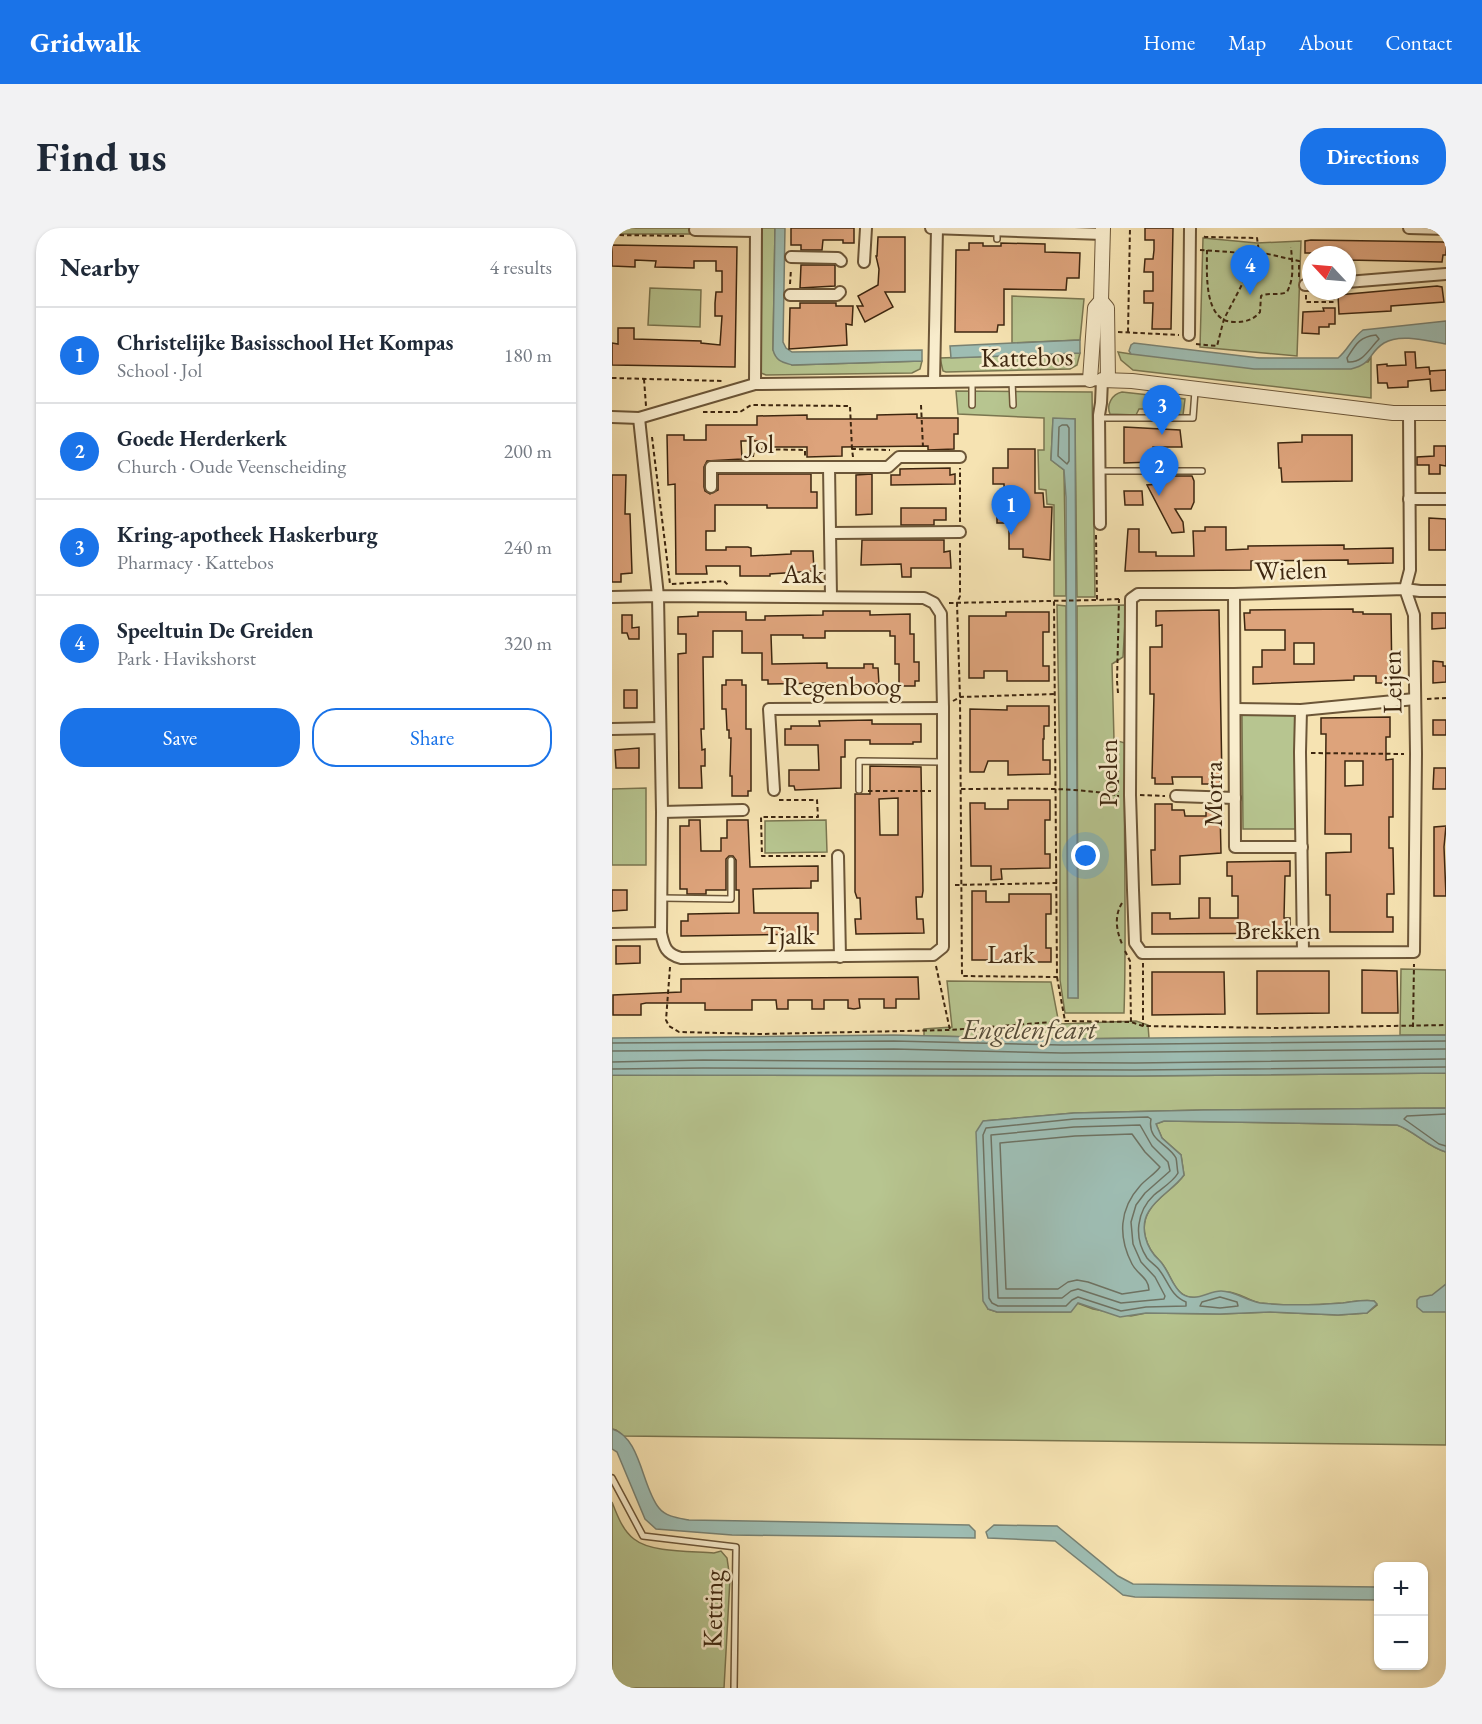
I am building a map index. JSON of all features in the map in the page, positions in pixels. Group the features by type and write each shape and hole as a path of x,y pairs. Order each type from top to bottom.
{"street":[{"path":"864,262 866,228"},
{"path":"931,228 997,235 1103,231 1101,301 1095,308 1100,380 1098,526"},
{"path":"934,382 937,228"},
{"path":"1190,228 1192,335"},
{"path":"1409,228 1446,229"},
{"path":"695,233 756,229 755,384"},
{"path":"791,257 838,258 841,261"},
{"path":"1356,281 1446,274"},
{"path":"790,294 837,296 840,292"},
{"name":"Kattebos","path":"612,417 639,418 755,384 1100,380 1130,381 1409,414 1446,412"},
{"name":"Leijen","path":"1409,414 1410,570 1406,589 1414,615 1416,754 1414,951"},
{"path":"639,418 658,596 662,812 661,933 663,945 671,955"},
{"name":"Jol","path":"711,487 711,467 888,467 899,457 960,457"},
{"path":"830,467 831,596"},
{"path":"1409,499 1446,499"},
{"path":"832,533 960,532"},
{"name":"Wielen","path":"1134,597 1406,589 1446,591"},
{"name":"Morra","path":"1234,594 1235,847 1302,847"},
{"name":"Aak","path":"612,597 831,596 924,598 934,603"},
{"name":"Poelen","path":"1134,597 1130,795 1135,943 1142,952"},
{"path":"933,955 943,947 944,762 941,614 934,603"},
{"path":"1235,709 1301,710 1415,699"},
{"name":"Regenboog","path":"774,790 769,709 943,708"},
{"path":"1301,710 1303,952"},
{"path":"612,729 660,728"},
{"path":"1176,796 1235,798"},
{"path":"662,812 742,810"},
{"path":"838,856 840,957"},
{"path":"612,934 661,933"},
{"name":"Brekken","path":"1142,952 1414,951"},
{"name":"Tjalk","path":"671,955 681,958 933,955"}],"lane":[{"path":"1012,381 1013,405"},
{"path":"972,382 972,405"},
{"path":"1099,418 1193,418 1196,389"},
{"path":"1100,471 1202,471"},
{"path":"859,790 859,761 944,762"},
{"path":"661,898 731,899 731,860"},
{"name":"Ketting","path":"612,1478 643,1536 736,1547 734,1688"}],"path":[{"path":"1128,332 1130,228"},
{"path":"612,235 695,233"},
{"path":"1192,335 1195,344 1217,346 1224,320 1258,253 1257,238"},
{"path":"1207,250 1206,281 1215,313 1231,323 1248,321 1260,312 1261,296 1287,292 1292,284 1291,247"},
{"path":"1200,250 1258,253 1299,261 1299,284 1302,284"},
{"path":"790,294 791,257"},
{"path":"1306,302 1334,302 1334,300"},
{"path":"612,378 726,381"},
{"path":"644,379 646,406"},
{"path":"701,412 740,412 750,405 850,406 853,460"},
{"path":"921,405 924,457"},
{"path":"649,434 654,439 670,584 724,580 730,587"},
{"path":"753,467 754,449 805,450 805,459"},
{"path":"852,449 897,450 899,457"},
{"path":"1096,600 1098,526"},
{"path":"934,603 1096,600 1134,597"},
{"name":"Lark","path":"957,603 962,976 1057,977 1054,600"},
{"path":"943,708 960,697 1055,694"},
{"path":"1415,699 1446,698"},
{"path":"1300,753 1416,754"},
{"path":"961,789 1082,790"},
{"path":"774,790 774,800 817,800 818,817 761,817 762,856 838,856"},
{"path":"859,790 933,791"},
{"path":"943,885 1057,883"},
{"path":"1413,1027 1414,951"},
{"path":"1142,952 1143,1026"},
{"path":"671,955 666,1020 669,1026 679,1032 762,1034 950,1030 1065,1021 1131,1022 1143,1026 1278,1028 1446,1025"},
{"path":"933,955 950,1030"},
{"path":"1057,977 1065,1021"}],"green space":[{"path":"612,228 693,228 692,234 612,234"},
{"path":"762,228 775,228 773,350 792,365 922,361 920,369 912,373 766,375 761,373 758,364 761,345"},
{"path":"1203,238 1257,243 1301,241 1297,356 1200,347"},
{"path":"650,288 701,290 700,327 648,325"},
{"path":"1012,296 1084,299 1080,340 1012,343"},
{"path":"1118,352 1368,362 1371,357 1371,398 1133,370 1121,360"},
{"path":"1080,353 1077,365 1070,369 946,372 943,371 940,358"},
{"path":"956,391 1092,392 1095,597 1077,597 1075,419 1053,419 1051,460 1064,470 1066,596 1054,596 1054,505 1047,504 1046,490 1039,489 1038,450 1044,450 1044,418 958,414"},
{"path":"1122,392 1185,399 1183,415 1162,414 1158,409 1139,409 1136,415 1110,414 1111,400"},
{"path":"1057,605 1066,606 1068,997 1078,998 1077,606 1126,605 1123,657 1112,664 1114,740 1125,743 1124,1013 1065,1013 1060,980"},
{"path":"1242,714 1297,715 1297,829 1243,829"},
{"path":"646,788 646,865 612,865 612,789"},
{"path":"826,820 827,852 765,853 765,821"},
{"path":"1401,969 1446,970 1446,1035 1400,1035"},
{"path":"947,981 1051,982 1059,1024 1136,1021 1148,1025 1149,1038 924,1036 924,1029 952,1027"},
{"path":"1446,1073 1446,1108 1074,1113 984,1121 988,1309 997,1312 1070,1312 1077,1303 1093,1309 1131,1316 1146,1313 1270,1312 1338,1315 1367,1313 1377,1305 1374,1301 1281,1305 1260,1303 1230,1292 1195,1298 1181,1293 1163,1264 1154,1255 1145,1237 1146,1217 1149,1211 1184,1175 1181,1155 1162,1138 1156,1124 1164,1121 1397,1125 1433,1147 1446,1152 1446,1445 623,1436 612,1429 612,1075 1135,1076"},
{"path":"612,1502 627,1532 641,1544 672,1550 714,1553 721,1551 727,1558 730,1579 724,1688 612,1688"}],"water":[{"path":"775,228 785,228 783,342 786,348 792,352 922,350 922,361 792,365 778,359 773,350"},
{"path":"1446,321 1446,344 1414,339 1391,340 1379,347 1363,364 1351,369 1254,369 1131,354 1129,351 1134,343 1259,358 1338,358 1363,330"},
{"path":"1080,340 1080,353 951,358 950,346"},
{"path":"1053,418 1075,419 1078,998 1068,998 1066,497 1064,470 1051,460"},
{"name":"Engelenfeart","path":"894,1035 1061,1039 1446,1035 1446,1073 1135,1076 612,1075 612,1038"},
{"path":"1446,1108 1446,1152 1433,1147 1397,1125 1164,1121 1156,1124 1162,1138 1181,1155 1184,1175 1149,1211 1144,1230 1145,1237 1154,1255 1182,1294 1192,1297 1226,1291 1255,1302 1281,1305 1374,1301 1377,1304 1367,1313 1338,1315 1270,1312 1146,1313 1120,1317 1078,1303 1071,1312 997,1312 988,1309 983,1301 976,1132 983,1121 1074,1113"},
{"path":"1446,1284 1446,1312 1423,1312 1417,1307 1417,1300 1420,1297 1432,1295"},
{"path":"612,1429 622,1434 629,1442 653,1499 662,1511 673,1517 689,1520 969,1525 975,1531 975,1538 732,1535 656,1529 645,1519 617,1452 612,1449"},
{"path":"994,1525 1057,1526 1118,1576 1133,1584 1374,1587 1374,1600 1123,1595 1055,1541 988,1538 986,1532"}],"building":[{"path":"791,228 854,228 854,243 843,243 843,240 823,240 822,250 801,250 801,245 791,245"},
{"path":"1145,228 1173,228 1171,329 1152,329 1153,303 1144,303 1144,291 1153,291 1153,272 1144,272 1145,259 1153,259 1154,250 1154,240 1145,240"},
{"path":"878,237 905,237 905,292 885,292 893,307 865,322 857,306 863,306 858,296 878,285 879,269 876,256"},
{"path":"1305,241 1443,242 1446,243 1446,255 1443,255 1442,262 1356,260 1356,246 1305,246"},
{"path":"969,243 983,243 983,246 1001,246 1001,243 1045,244 1045,252 1080,253 1079,278 1067,278 1066,290 1004,289 1004,325 998,325 997,332 955,332 956,250 969,250"},
{"path":"612,245 737,247 735,367 612,365 612,343 618,344 618,328 634,328 634,339 701,341 701,343 720,345 722,316 715,316 715,303 716,292 722,292 722,271 716,271 716,261 694,261 694,268 655,267 656,261 635,260 635,267 612,266"},
{"path":"801,265 835,265 835,286 800,288"},
{"path":"1437,286 1442,287 1444,302 1391,306 1391,311 1339,314 1338,300 1356,300 1356,293"},
{"path":"800,303 836,303 836,306 853,306 852,325 846,324 847,345 789,349 790,308 800,308"},
{"path":"1323,308 1335,308 1335,324 1329,324 1329,327 1319,327 1319,334 1302,333 1303,312 1324,311"},
{"path":"1405,352 1415,352 1416,368 1429,367 1430,375 1430,371 1446,370 1446,390 1431,391 1430,379 1408,381 1408,387 1388,388 1387,383 1378,383 1377,365 1406,365"},
{"path":"917,414 917,418 958,418 958,434 954,434 954,449 928,450 928,446 842,447 842,456 807,457 807,447 763,447 763,441 741,441 742,459 707,461 704,467 704,487 705,491 710,494 718,490 718,474 811,474 811,492 817,492 817,508 715,505 715,531 706,531 706,550 748,547 751,548 751,556 813,551 814,571 770,574 770,576 740,576 740,566 706,566 707,574 676,574 675,484 668,485 667,435 684,435 684,440 706,440 706,425 757,425 757,416 807,415 807,419 877,419 877,415"},
{"path":"1124,427 1180,430 1182,447 1153,447 1153,462 1124,463"},
{"path":"1302,435 1352,435 1352,481 1282,482 1278,443 1302,442"},
{"path":"1434,446 1446,446 1446,466 1440,465 1440,474 1429,474 1429,465 1417,465 1417,457 1434,456"},
{"path":"1008,449 1035,449 1035,493 1043,493 1044,507 1052,507 1050,560 1023,557 1023,549 1009,549 1009,523 997,523 997,512 1005,512 1004,484 993,484 993,468 1008,468"},
{"path":"950,468 950,475 955,474 955,484 891,485 891,475 900,475 900,469"},
{"path":"872,474 872,514 856,515 856,475"},
{"path":"612,475 626,475 625,514 630,514 632,573 621,574 621,582 612,582"},
{"path":"1155,476 1192,476 1194,502 1191,509 1175,509 1183,522 1184,532 1172,533 1147,485 1158,484"},
{"path":"1124,491 1142,491 1143,505 1125,505"},
{"path":"901,508 946,508 946,520 934,520 934,525 901,525"},
{"path":"1429,518 1446,519 1446,550 1429,550"},
{"path":"1205,527 1226,527 1226,550 1248,549 1248,546 1344,545 1344,549 1393,548 1393,563 1348,564 1348,560 1251,561 1251,570 1125,571 1128,529 1139,529 1139,552 1156,552 1156,556 1194,556 1193,531 1205,531"},
{"path":"862,540 944,540 944,552 950,551 951,568 911,568 911,577 902,577 901,564 861,565"},
{"path":"1353,609 1353,612 1363,612 1363,614 1391,614 1392,683 1376,683 1376,676 1354,676 1354,680 1253,684 1253,667 1262,667 1262,650 1285,650 1285,630 1245,630 1244,613 1250,613 1250,610","holes":["1294,643 1314,643 1314,664 1294,664"]},
{"path":"1219,610 1222,781 1220,784 1202,784 1202,777 1172,777 1173,784 1155,784 1155,778 1152,778 1154,694 1150,694 1150,647 1162,647 1162,625 1156,626 1156,611"},
{"path":"823,611 870,611 870,615 910,614 910,634 914,634 914,662 919,662 919,681 915,681 915,686 899,686 899,664 895,664 895,636 890,636 890,631 825,631 825,638 771,635 772,664 827,663 827,668 864,668 864,664 873,664 873,668 878,668 879,684 873,684 873,687 826,688 825,683 768,684 768,680 762,680 762,653 742,653 742,631 713,631 713,657 703,657 704,729 701,729 702,750 705,749 705,766 701,766 702,788 679,788 678,654 686,653 686,634 678,634 678,617 698,616 698,612 746,612 746,620 765,620 765,616 823,615"},
{"path":"1006,612 1049,612 1049,632 1043,632 1043,666 1049,666 1049,681 1007,681 1007,671 984,671 984,678 969,678 969,616 1006,616"},
{"path":"1432,613 1446,613 1446,628 1432,629"},
{"path":"622,615 632,615 632,628 639,627 639,639 629,639 627,633 622,633"},
{"path":"1433,661 1443,662 1443,666 1446,666 1446,682 1433,683"},
{"path":"726,680 742,680 742,685 746,685 746,729 751,729 751,791 748,791 748,796 732,796 731,738 727,730 726,709 722,709 722,685 726,685"},
{"path":"624,690 637,690 637,708 624,708"},
{"path":"1007,706 1049,706 1049,726 1044,726 1043,760 1050,760 1050,774 1008,775 1008,761 988,761 984,772 970,772 970,709 1007,710"},
{"path":"1390,717 1390,737 1386,737 1386,760 1393,759 1393,817 1389,817 1389,848 1393,848 1394,894 1387,894 1387,917 1393,917 1393,932 1330,932 1330,895 1326,895 1326,853 1351,852 1351,834 1325,834 1326,734 1321,734 1321,718","holes":["1345,761 1363,761 1363,785 1345,786"]},
{"path":"872,720 872,724 921,724 921,742 870,744 870,740 845,740 845,757 841,757 841,788 795,790 794,786 789,786 789,770 819,770 818,745 785,745 785,729 791,729 791,726 820,726 819,721"},
{"path":"1433,720 1446,720 1446,735 1433,735"},
{"path":"639,748 639,768 616,768 615,750"},
{"path":"870,766 921,767 923,891 922,897 916,897 917,919 923,919 924,933 856,934 855,919 861,919 860,898 857,898 855,892 855,794 870,794","holes":["898,798 898,835 880,835 879,799"]},
{"path":"1434,768 1446,768 1446,789 1433,789"},
{"path":"1008,800 1050,800 1050,820 1045,820 1045,854 1050,854 1050,868 1001,869 1002,879 991,880 991,866 971,866 970,803 985,803 985,809 1008,809"},
{"path":"1155,804 1172,804 1172,810 1184,810 1185,816 1206,816 1206,811 1220,810 1221,853 1180,856 1180,884 1152,885 1151,850 1155,850"},
{"path":"689,820 700,820 701,851 721,851 721,838 727,838 727,820 748,820 750,867 818,866 818,881 811,881 811,888 753,889 754,913 818,913 818,934 681,936 681,921 688,921 688,914 739,913 736,860 733,856 726,859 726,890 706,890 706,894 687,894 687,889 680,889 680,826 689,826"},
{"path":"1446,826 1444,847 1446,896 1434,896 1434,827"},
{"path":"1290,861 1290,876 1285,876 1284,918 1290,918 1290,933 1152,934 1152,913 1170,913 1170,919 1199,918 1199,898 1210,898 1210,918 1238,918 1238,896 1232,896 1232,876 1227,876 1227,862"},
{"path":"612,890 627,890 627,910 612,911"},
{"path":"972,891 986,891 986,902 1009,902 1009,894 1051,894 1051,914 1046,914 1046,948 1051,948 1051,962 972,960"},
{"path":"616,946 640,946 640,963 616,964"},
{"path":"1362,970 1397,971 1398,1013 1362,1013"},
{"path":"1257,971 1329,971 1329,1013 1257,1014"},
{"path":"1152,972 1224,972 1225,1014 1152,1015"},
{"path":"918,977 919,999 896,999 896,1008 884,1008 884,999 859,999 860,1008 854,1009 848,1008 848,1000 824,1000 824,1009 812,1009 812,1000 788,1000 788,1009 777,1009 776,1000 752,1000 752,1010 705,1010 705,1003 646,1003 641,1004 641,1015 613,1015 613,995 681,992 681,979"}],"place":[{"name":"Speeltuin De Greiden","path":"1250,295"},
{"name":"Kring-apotheek Haskerburg","path":"1162,435"},
{"name":"Goede Herderkerk","path":"1159,496"},
{"name":"Christelijke Basisschool Het Kompas","path":"1011,535"}]}
